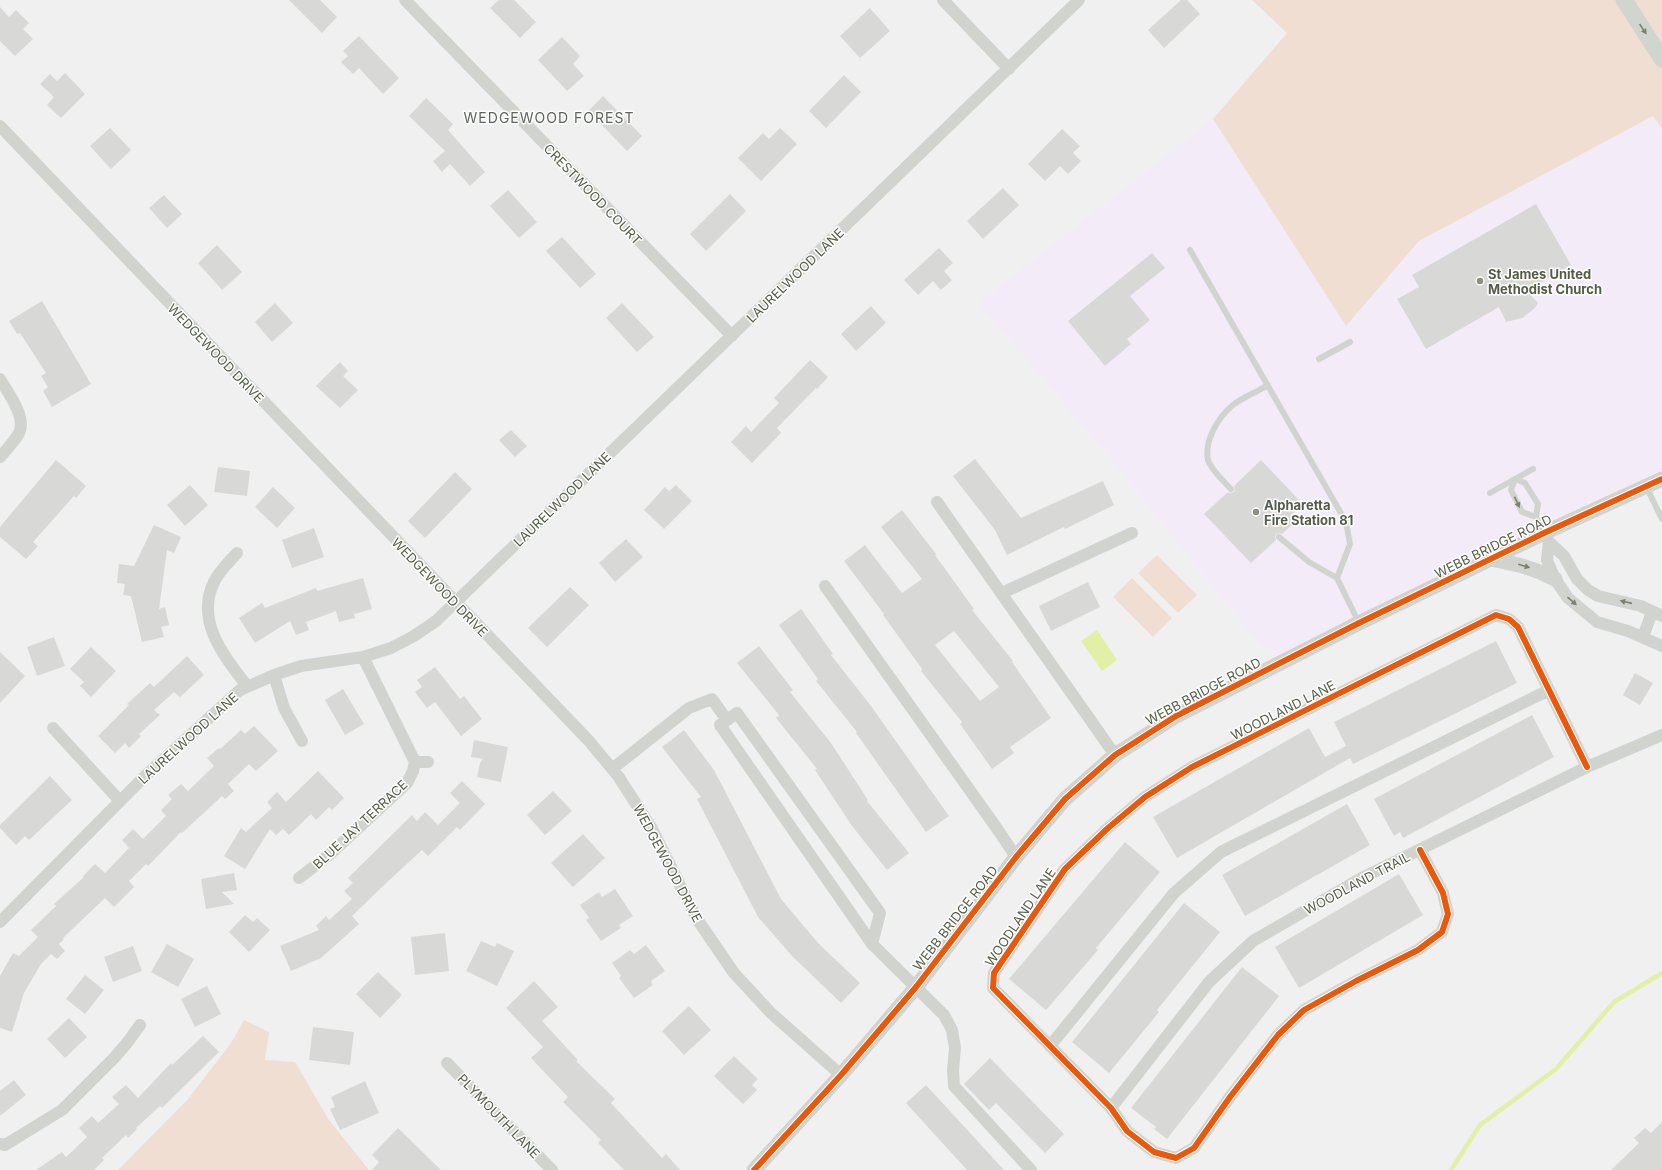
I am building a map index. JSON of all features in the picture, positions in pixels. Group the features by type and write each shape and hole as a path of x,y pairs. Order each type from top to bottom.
{"main road":[{"path":"1624,0 1662,59"}],"street":[{"name":"CRESTWOOD COURT","path":"405,0 732,336"},
{"path":"943,0 1009,69"},
{"name":"LAURELWOOD LANE","path":"0,922 145,776 240,690 274,675 301,666 363,657 391,648 414,636 436,621 1080,0"},
{"name":"WEDGEWOOD DRIVE","path":"0,126 589,741 612,769 651,827 697,919 734,973 772,1013 841,1075"},
{"path":"0,379 21,418 22,426 18,434 0,457"},
{"name":"WEBB BRIDGE ROAD","path":"754,1170 841,1075 916,987 1016,858 1065,799 1115,755 1176,716 1491,559 1546,538 1662,479"},
{"path":"937,502 1115,755"},
{"path":"1002,593 1132,533"},
{"path":"1546,538 1547,560 1555,579 1568,598 1597,622 1643,637 1662,646"},
{"path":"1546,538 1564,556 1577,579 1588,590 1598,596 1641,606 1657,614 1643,637"},
{"path":"237,553 219,573 214,582 209,598 208,615 211,630 218,645 231,666 247,686"},
{"path":"1491,559 1532,568 1555,579"},
{"path":"825,586 998,830 1016,858"},
{"name":"WOODLAND LANE","path":"1420,850 1443,893 1448,914 1442,932 1418,950 1356,981 1304,1010 1278,1035 1230,1097 1194,1148 1176,1158 1154,1152 1127,1131 1110,1108 993,988 994,973 1065,869 1108,828 1145,797 1192,767 1496,615 1509,619 1518,627 1587,767"},
{"path":"363,657 415,762 428,762"},
{"path":"274,675 284,708 302,741"},
{"path":"1050,1046 1174,893 1221,852 1549,690"},
{"path":"612,769 689,708 712,699 727,720"},
{"path":"872,944 880,913 737,713 720,725 872,944 944,1014 952,1030 955,1048 953,1070 954,1086 1031,1170"},
{"path":"53,728 120,801"},
{"name":"WOODLAND TRAIL","path":"1110,1108 1209,982 1253,941 1360,879 1587,767 1662,735"},
{"name":"BLUE JAY TERRACE","path":"299,878 329,855 407,783 413,771 415,762"},
{"path":"0,1144 5,1145 62,1110 114,1058 140,1025"},
{"name":"PLYMOUTH LANE","path":"447,1063 552,1170"}],"lane":[{"path":"1190,250 1346,522 1350,544 1337,578"},
{"path":"1319,359 1350,342"},
{"path":"1231,489 1220,478 1208,461 1208,443 1219,420 1233,405 1268,385"},
{"path":"1490,494 1532,469"},
{"path":"1515,479 1511,490 1522,512 1536,517"},
{"path":"1515,479 1525,483 1538,504 1536,517 1546,538"},
{"path":"1646,486 1662,518"},
{"path":"1279,537 1305,558 1337,578 1359,624"}],"shaded area":[{"path":"1252,0 1662,0 1662,129 1653,116 1419,241 1346,326 1213,119 1287,33"},
{"path":"1653,116 1662,129 1662,473 1284,663 1252,636 1094,439 978,303 1213,119 1346,326 1419,241"},
{"path":"1157,555 1197,595 1178,613 1138,573"},
{"path":"1132,578 1172,618 1153,637 1113,597"},
{"path":"1097,630 1117,660 1102,671 1081,641"},
{"path":"244,1020 269,1032 265,1060 295,1062 329,1120 369,1170 118,1170 188,1099 231,1043"}],"building":[{"path":"289,0 320,0 337,17 322,33"},
{"path":"499,0 514,0 536,22 520,38 490,8"},
{"path":"1181,0 1187,0 1200,14 1164,48 1148,30"},
{"path":"0,7 9,17 16,10 29,23 23,29 33,39 15,56 0,41"},
{"path":"870,8 890,31 860,58 840,36"},
{"path":"359,36 399,78 383,94 359,68 353,74 341,62 348,56 343,51"},
{"path":"562,37 580,56 573,64 584,76 567,91 538,60"},
{"path":"65,73 85,94 61,118 47,105 54,97 40,84 50,74 57,81"},
{"path":"844,75 861,92 826,128 809,111"},
{"path":"603,96 642,136 627,151 588,111"},
{"path":"426,98 453,124 448,130 485,172 470,186 450,164 442,172 433,161 445,151 409,116"},
{"path":"110,128 131,150 111,169 90,146"},
{"path":"780,128 797,144 761,181 738,158 763,133 769,139"},
{"path":"1062,129 1080,146 1073,153 1081,161 1068,174 1060,166 1045,181 1028,164"},
{"path":"1003,188 1019,205 983,239 967,221"},
{"path":"508,190 537,222 519,238 490,206"},
{"path":"730,194 746,211 706,251 690,234"},
{"path":"164,195 182,214 167,228 149,208"},
{"name":"St James United Methodist Church","path":"1536,204 1571,265 1527,291 1538,303 1535,308 1522,318 1506,322 1499,307 1426,349 1397,299 1419,287 1412,275"},
{"path":"562,237 596,274 580,288 546,251"},
{"path":"217,245 242,272 222,290 198,263"},
{"path":"939,248 953,263 944,271 952,280 941,290 933,281 918,295 904,280"},
{"path":"1152,253 1165,268 1130,296 1150,320 1127,339 1131,344 1105,366 1068,321"},
{"path":"42,301 91,384 52,407 43,391 48,387 41,376 46,373 20,333 17,334 9,321"},
{"path":"275,303 293,323 272,342 255,322"},
{"path":"622,303 654,337 637,352 606,318"},
{"path":"871,306 886,323 856,351 841,334"},
{"path":"810,360 828,377 777,428 781,433 752,463 731,442 746,426 751,432 779,403 774,398"},
{"path":"340,362 348,371 343,376 358,390 340,408 316,386"},
{"path":"511,430 527,446 515,457 499,440"},
{"path":"975,459 1021,518 1103,481 1114,505 1065,529 1064,527 1007,555 995,530 953,476"},
{"path":"56,460 86,486 76,498 74,496 33,542 38,546 26,559 0,537 0,527"},
{"path":"1261,460 1303,504 1290,516 1295,522 1282,534 1276,534 1276,540 1251,563 1204,514 1228,492 1234,492 1234,486"},
{"path":"218,467 250,471 247,496 214,492"},
{"path":"455,472 472,489 425,538 408,521"},
{"path":"190,485 208,505 185,526 167,505"},
{"path":"676,485 692,501 664,529 644,510 665,487 669,491"},
{"path":"273,487 295,508 277,528 255,507"},
{"path":"902,510 936,554 935,555 974,609 972,610 1013,661 1012,662 1051,718 1010,747 1014,753 992,769 960,724 962,722 921,671 922,669 883,615 884,614 844,561 865,545 902,593 922,579 881,527","holes":["954,631 999,687 980,701 935,645"]},
{"path":"154,525 181,537 174,553 167,550 159,609 165,607 169,625 161,627 164,637 142,642 131,596 123,595 125,584 117,583 119,564 134,566"},
{"path":"314,528 324,557 292,568 282,540"},
{"path":"626,539 643,557 615,582 599,563"},
{"path":"363,578 372,609 354,614 355,618 339,622 336,611 306,622 309,630 296,635 290,621 255,643 239,618 262,603 265,608 316,588 317,591"},
{"path":"1088,582 1100,607 1051,631 1039,606"},
{"path":"570,587 589,605 547,647 528,628"},
{"path":"801,609 833,654 831,655 871,706 949,816 926,832 856,733 857,732 816,681 818,679 779,625"},
{"path":"54,637 65,666 37,676 27,647"},
{"path":"1496,641 1517,683 1353,764 1350,758 1177,858 1153,817 1309,728 1325,757 1346,746 1334,722"},
{"path":"759,646 793,690 790,692 831,743 868,800 867,801 909,853 887,870 852,826 815,770 817,769 776,718 779,715 737,663"},
{"path":"91,647 116,671 91,697 80,686 84,682 70,669"},
{"path":"0,652 25,676 0,703"},
{"path":"187,656 204,675 180,697 174,692 154,710 160,715 139,734 141,736 129,748 125,743 115,753 98,736 129,705 127,704 150,683 154,687"},
{"path":"435,667 460,699 464,696 482,719 461,736 435,702 427,708 415,692 422,687 417,680"},
{"path":"1635,673 1653,683 1640,705 1623,695"},
{"path":"343,689 364,724 345,735 325,700"},
{"path":"1532,715 1554,757 1403,838 1400,832 1394,836 1374,799"},
{"path":"254,726 278,751 256,771 249,764 228,784 234,791 225,799 222,796 182,833 181,832 148,866 146,864 129,881 134,887 114,907 105,898 63,938 64,939 59,944 65,951 57,959 51,954 41,964 24,993 12,1032 0,1028 0,976 13,953 19,956 38,937 31,930 56,906 54,904 84,877 83,876 95,864 105,873 129,848 122,840 133,829 143,839 166,816 161,810 172,799 168,795 181,784 188,791 214,766 207,758 219,748 220,749 241,730 245,734"},
{"path":"684,730 714,770 781,899 819,944 860,983 841,1003 793,957 758,917 697,799 701,797 662,747"},
{"path":"474,740 508,747 501,782 477,777 480,763 483,759 471,757"},
{"path":"318,771 344,798 332,810 329,807 316,820 311,814 289,835 283,829 276,835 270,829 245,869 224,856 241,828 246,832 272,808 267,802 277,792 286,802"},
{"path":"50,776 72,800 29,840 25,836 16,845 0,828 0,825"},
{"path":"462,781 485,804 460,830 457,827 428,856 422,850 382,887 352,916 359,924 321,958 291,971 280,946 319,930 316,926 326,916 329,920 352,899 344,891 353,883 348,878 412,815 417,821 425,812 438,825 460,803 450,793"},
{"path":"553,791 572,811 545,835 527,815"},
{"path":"1347,804 1370,845 1245,916 1222,875"},
{"path":"583,834 605,858 573,887 551,863"},
{"path":"1125,842 1160,872 1096,948 1098,950 1046,1010 1009,979"},
{"path":"234,873 237,890 222,892 234,904 206,909 201,879"},
{"path":"1399,874 1423,915 1299,988 1275,947"},
{"path":"615,889 633,916 619,925 621,928 601,941 586,920 589,918 580,905 599,892 602,897"},
{"path":"1184,903 1220,932 1157,1010 1159,1012 1109,1073 1072,1042"},
{"path":"245,915 253,922 257,918 270,930 249,952 229,932"},
{"path":"445,933 449,971 415,975 411,937"},
{"path":"481,941 495,947 497,943 514,951 497,986 466,971"},
{"path":"167,944 194,959 178,987 151,972"},
{"path":"646,945 665,971 651,981 653,985 634,998 619,978 621,976 612,963 630,950 634,954"},
{"path":"133,946 142,971 113,982 104,957"},
{"path":"1242,967 1279,996 1167,1139 1154,1129 1156,1127 1131,1108"},
{"path":"378,972 402,995 380,1018 356,994"},
{"path":"85,975 104,990 85,1014 66,999"},
{"path":"534,981 558,1007 542,1021 578,1060 576,1061 615,1099 611,1103 662,1158 666,1154 680,1170 624,1170 598,1143 601,1140 563,1102 568,1097 531,1058 543,1047 506,1008"},
{"path":"207,986 221,1014 195,1027 181,999"},
{"path":"689,1006 711,1030 684,1055 662,1031"},
{"path":"69,1018 87,1037 65,1058 47,1039"},
{"path":"313,1027 354,1032 350,1065 309,1060"},
{"path":"203,1036 219,1052 162,1108 160,1106 136,1128 137,1129 128,1138 126,1135 102,1158 104,1160 94,1170 36,1170 62,1152 66,1157 87,1137 79,1128 92,1116 98,1123 119,1104 112,1097 126,1085 138,1098 171,1063 172,1065"},
{"path":"734,1056 758,1079 752,1085 757,1090 743,1104 714,1076"},
{"path":"990,1058 1064,1134 1045,1153 996,1103 989,1110 964,1084"},
{"path":"14,1080 26,1095 0,1116 0,1091"},
{"path":"365,1081 379,1113 340,1130 330,1109 335,1107 331,1097"},
{"path":"926,1085 1004,1170 967,1170 906,1103"},
{"path":"1662,1122 1662,1170 1611,1170 1639,1143 1634,1138 1645,1128 1651,1133"},
{"path":"398,1128 441,1170 372,1170 379,1162 372,1155"}],"waterway":[{"path":"1451,1170 1480,1125 1556,1069 1614,1002 1662,973"}],"cycle path":[{"path":"754,1170 841,1075 916,987 1016,857 1065,799 1115,755 1176,716 1359,623 1544,533 1662,479"},
{"path":"1420,850 1443,893 1448,914 1442,932 1418,950 1356,981 1304,1010 1278,1035 1230,1097 1194,1148 1176,1158 1154,1152 1127,1131 1111,1108 993,988 994,973 1065,869 1108,828 1145,797 1192,767 1496,615 1509,619 1518,627 1587,767"}],"place":[{"name":"St James United Methodist Church","path":"1480,281"},
{"name":"Alpharetta Fire Station 81","path":"1256,512"}],"district":[{"name":"WEDGEWOOD FOREST","path":"549,118"}]}
